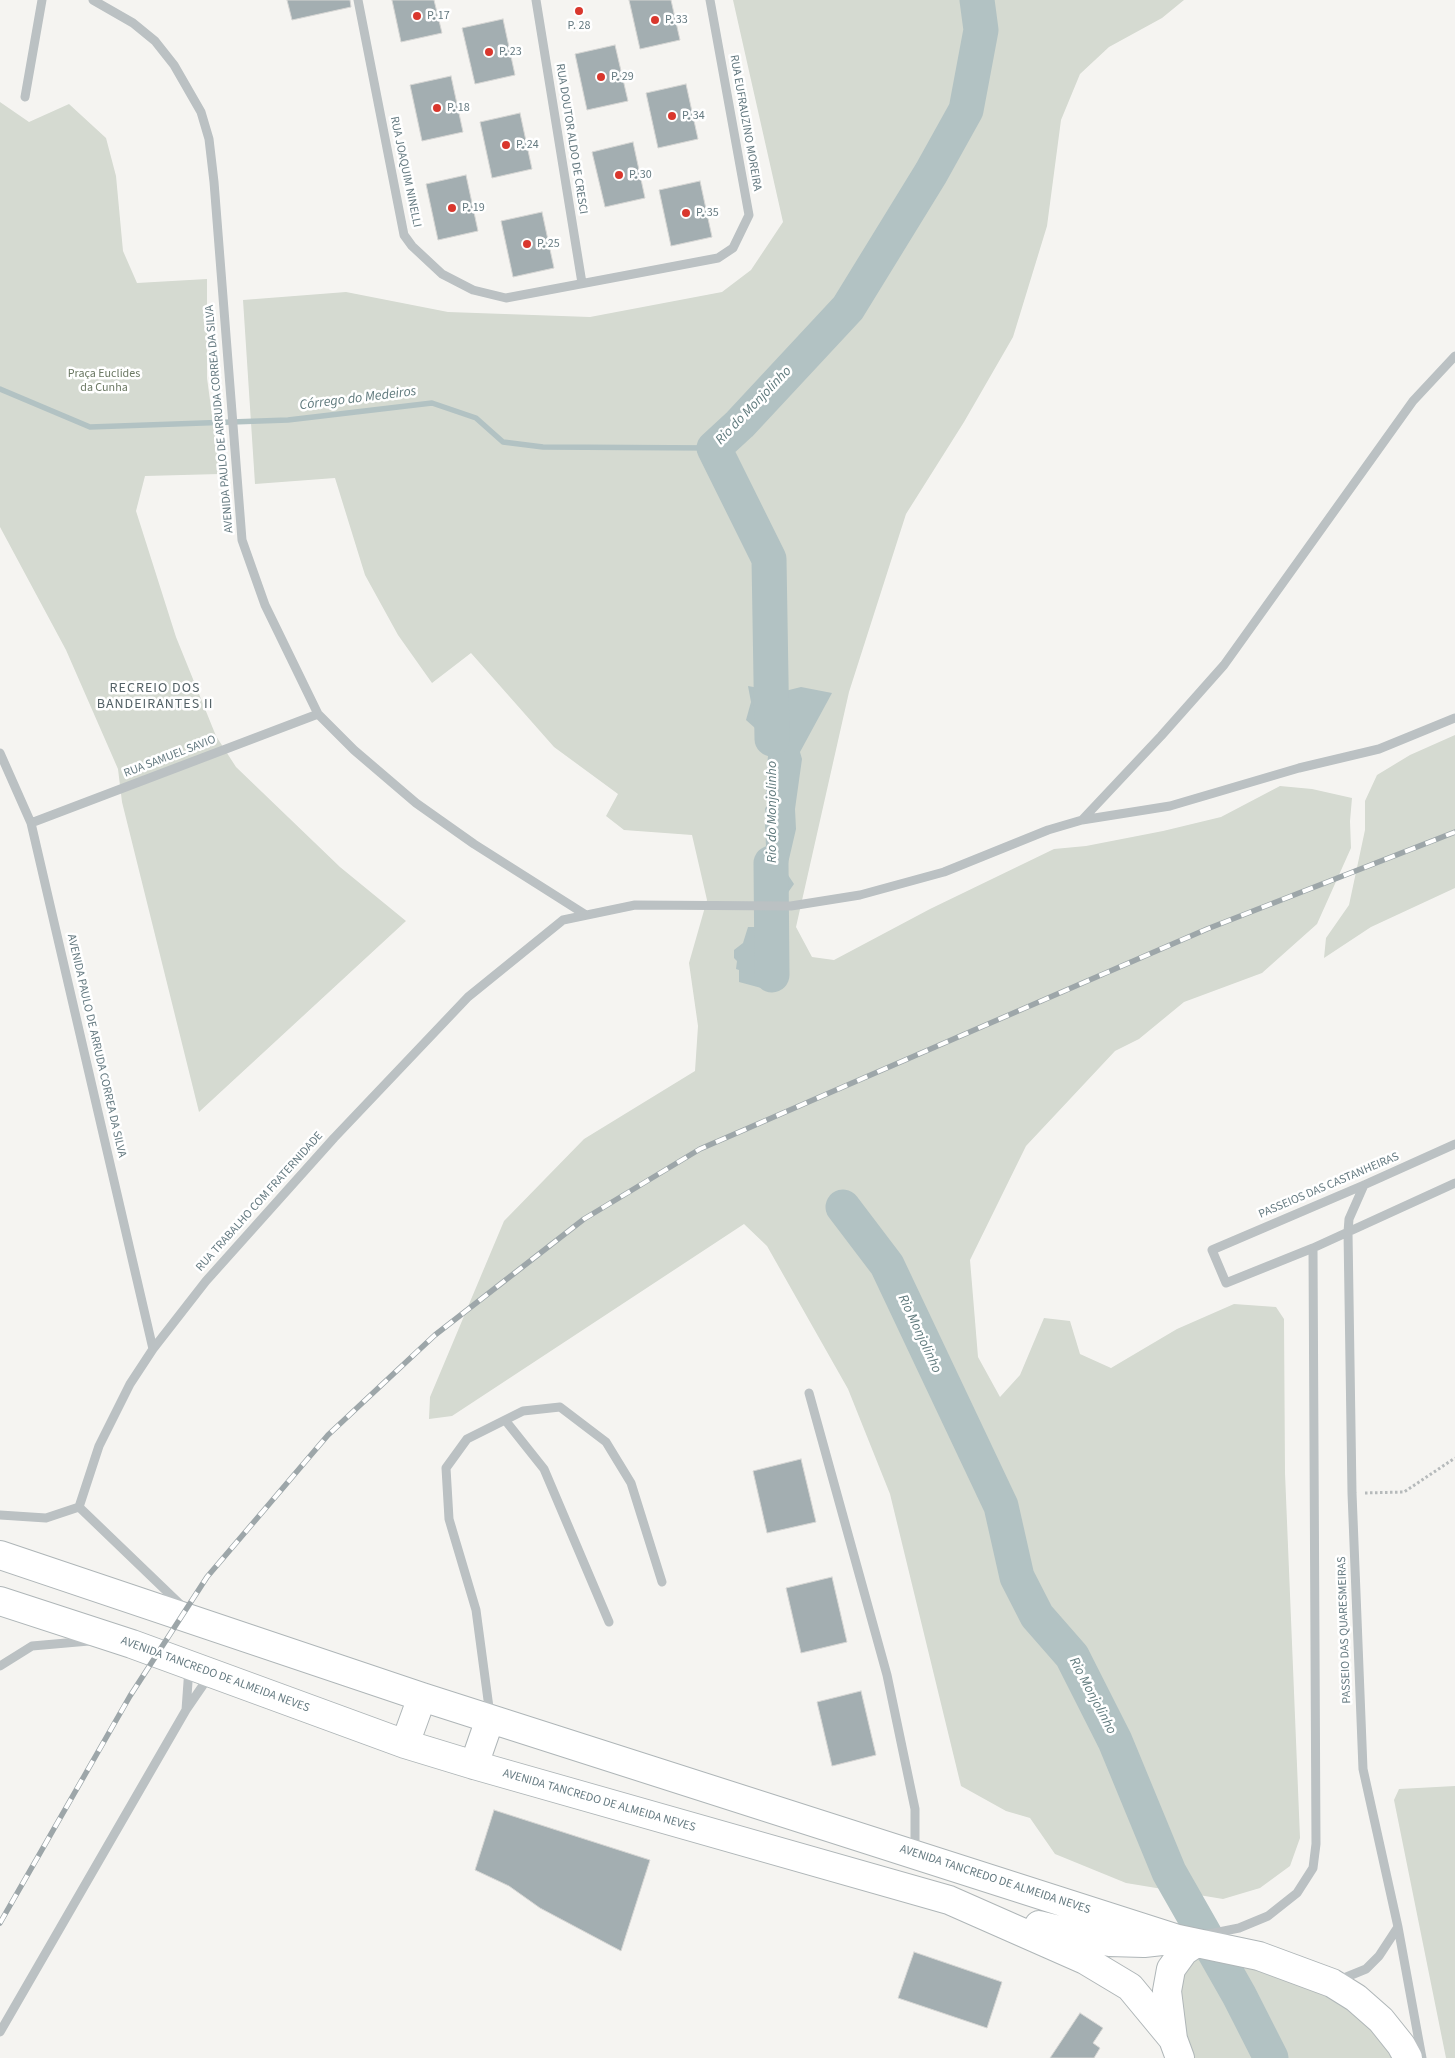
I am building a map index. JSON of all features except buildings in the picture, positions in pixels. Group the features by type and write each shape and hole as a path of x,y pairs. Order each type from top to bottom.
{"main road":[{"name":"AVENIDA TANCREDO DE ALMEIDA NEVES","path":"0,1555 422,1697 1189,1940"},
{"name":"AVENIDA TANCREDO DE ALMEIDA NEVES","path":"0,1601 132,1644 406,1744 949,1900 1085,1960 1130,1987 1150,2008 1177,2048"},
{"path":"406,1744 422,1697"},
{"path":"474,1765 490,1719"},
{"path":"949,1900 1109,1942 1144,1943 1189,1940 1258,1956 1332,1983 1356,1998 1381,2020 1401,2044 1408,2058"},
{"path":"1177,2048 1167,1991 1171,1969 1184,1951 1189,1940"}],"street":[{"path":"25,97 42,0"},
{"name":"AVENIDA PAULO DE ARRUDA CORREA DA SILVA","path":"93,0 133,23 155,41 174,65 201,112 209,139 214,182 235,471 242,540 264,605 318,714 354,750 416,803 474,844 586,915"},
{"name":"RUA JOAQUIM NINELLI","path":"358,0 404,235 412,246 442,274 473,290 506,298 718,258 732,248"},
{"name":"RUA DOUTOR ALDO DE CRESCI","path":"536,0 582,283"},
{"name":"RUA EUFRAUZINO MOREIRA","path":"710,0 749,215 732,248"},
{"path":"1082,820 1162,736 1224,664 1413,401 1455,356"},
{"name":"RUA SAMUEL SAVIO","path":"31,823 318,714"},
{"name":"RUA TRABALHO COM FRATERNIDADE","path":"79,1507 100,1446 130,1384 153,1349 206,1281 334,1138 468,997 564,920 635,905 791,906 860,895 944,872 1048,830 1082,820 1170,806 1299,768 1380,749 1455,718"},
{"name":"AVENIDA PAULO DE ARRUDA CORREA DA SILVA","path":"0,753 31,823 153,1349"},
{"name":"PASSEIOS DAS CASTANHEIRAS","path":"1313,1248 1226,1283 1212,1250 1455,1144"},
{"path":"1189,1940 1238,1928 1268,1916 1297,1893 1313,1868 1316,1844 1313,1248 1455,1183"},
{"name":"PASSEIO DAS QUARESMEIRAS","path":"1364,1185 1349,1219 1348,1232 1352,1494 1363,1769 1398,1927 1422,2058"},
{"path":"809,1393 887,1675 915,1809 915,1854"},
{"path":"490,1719 476,1610 449,1518 446,1468 467,1439 523,1411 560,1406 606,1442 631,1483 662,1582"},
{"path":"505,1420 544,1469 609,1622"},
{"path":"0,1515 46,1518 79,1507"},
{"name":"AVENIDA TANCREDO DE ALMEIDA NEVES","path":"79,1507 196,1620"},
{"path":"0,1666 32,1646 81,1640 132,1644"},
{"path":"0,2032 186,1710 200,1670"},
{"path":"186,1710 200,1670"},
{"path":"1332,1983 1354,1976 1366,1969 1379,1956 1398,1927"}],"path":[{"path":"1352,1494 1404,1492 1455,1458"}],"green space":[{"path":"733,0 1184,0 1162,18 1109,47 1080,74 1061,120 1047,226 1013,337 964,422 906,514 849,692 796,927 812,957 834,960 930,909 1054,849 1086,846 1163,831 1221,817 1280,786 1312,789 1352,798 1350,821 1351,848 1317,924 1262,973 1184,1002 1139,1039 1115,1051 1026,1146 970,1260 978,1357 1000,1397 1020,1375 1044,1318 1070,1321 1080,1354 1111,1368 1177,1329 1234,1304 1276,1307 1284,1319 1285,1473 1300,1838 1290,1866 1260,1888 1223,1899 1126,1883 1055,1854 1030,1818 1006,1811 961,1786 890,1494 848,1389 767,1246 744,1224 452,1416 429,1419 430,1397 504,1221 584,1139 695,1071 698,1026 689,963 707,900 692,835 624,830 606,816 618,794 554,747 471,653 432,683 398,635 365,575 335,478 255,484 243,300 346,292 448,312 590,317 722,292 751,270 783,222"},
{"name":"Praça Euclides da Cunha","path":"0,102 29,122 69,104 106,138 116,176 123,251 137,283 207,279 207,378 220,474 145,476 136,511 176,637 216,736 236,767 340,867 406,921 199,1112 122,802 118,769 66,650 0,527"},
{"path":"1455,735 1455,888 1371,927 1324,958 1326,938 1349,905 1365,830 1365,801 1377,775 1410,755"},
{"path":"1455,1786 1455,2058 1446,2058 1394,1800 1399,1789"},
{"path":"1184,1951 1332,1983 1408,2058 1180,2058 1171,1969"}],"water":[{"path":"748,686 781,692 801,687 832,693 800,752 802,759 795,809 796,829 786,872 794,884 782,901 762,903 758,881 763,871 759,862 766,846 765,824 767,820 765,809 768,803 765,796 768,783 766,777 768,756 762,743 756,742 755,728 746,720 751,702"},
{"path":"748,927 765,927 766,946 778,960 780,980 765,989 739,982 739,970 736,969 737,961 734,958 734,950 743,943"}],"waterway":[{"name":"Rio do Monjolinho","path":"772,739 769,559 714,448 740,424 848,308 931,173 966,110 981,30 977,0"},
{"name":"Córrego do Medeiros","path":"0,389 90,427 288,420 432,403 476,418 503,442 543,447 714,448"},
{"name":"Rio do Monjolinho","path":"771,863 772,975"},
{"name":"Rio Monjolinho","path":"843,1207 887,1265 1001,1506 1017,1577 1037,1616 1072,1656 1115,1741 1169,1872 1239,1995 1271,2058"}],"railway":[{"path":"0,1923 130,1696 207,1577 328,1435 435,1335 584,1219 700,1149 1207,929 1455,832"}],"place":[{"name":"P. 28","path":"579,11"},
{"name":"P. 17","path":"417,16"},
{"name":"P. 33","path":"655,20"},
{"name":"P. 23","path":"489,52"},
{"name":"P. 29","path":"601,77"},
{"name":"P. 18","path":"437,108"},
{"name":"P. 34","path":"672,116"},
{"name":"P. 24","path":"506,145"},
{"name":"P. 30","path":"619,175"},
{"name":"P. 19","path":"452,208"},
{"name":"P. 35","path":"686,213"},
{"name":"P. 25","path":"527,244"}],"district":[{"name":"RECREIO DOS BANDEIRANTES II","path":"155,698"}]}
